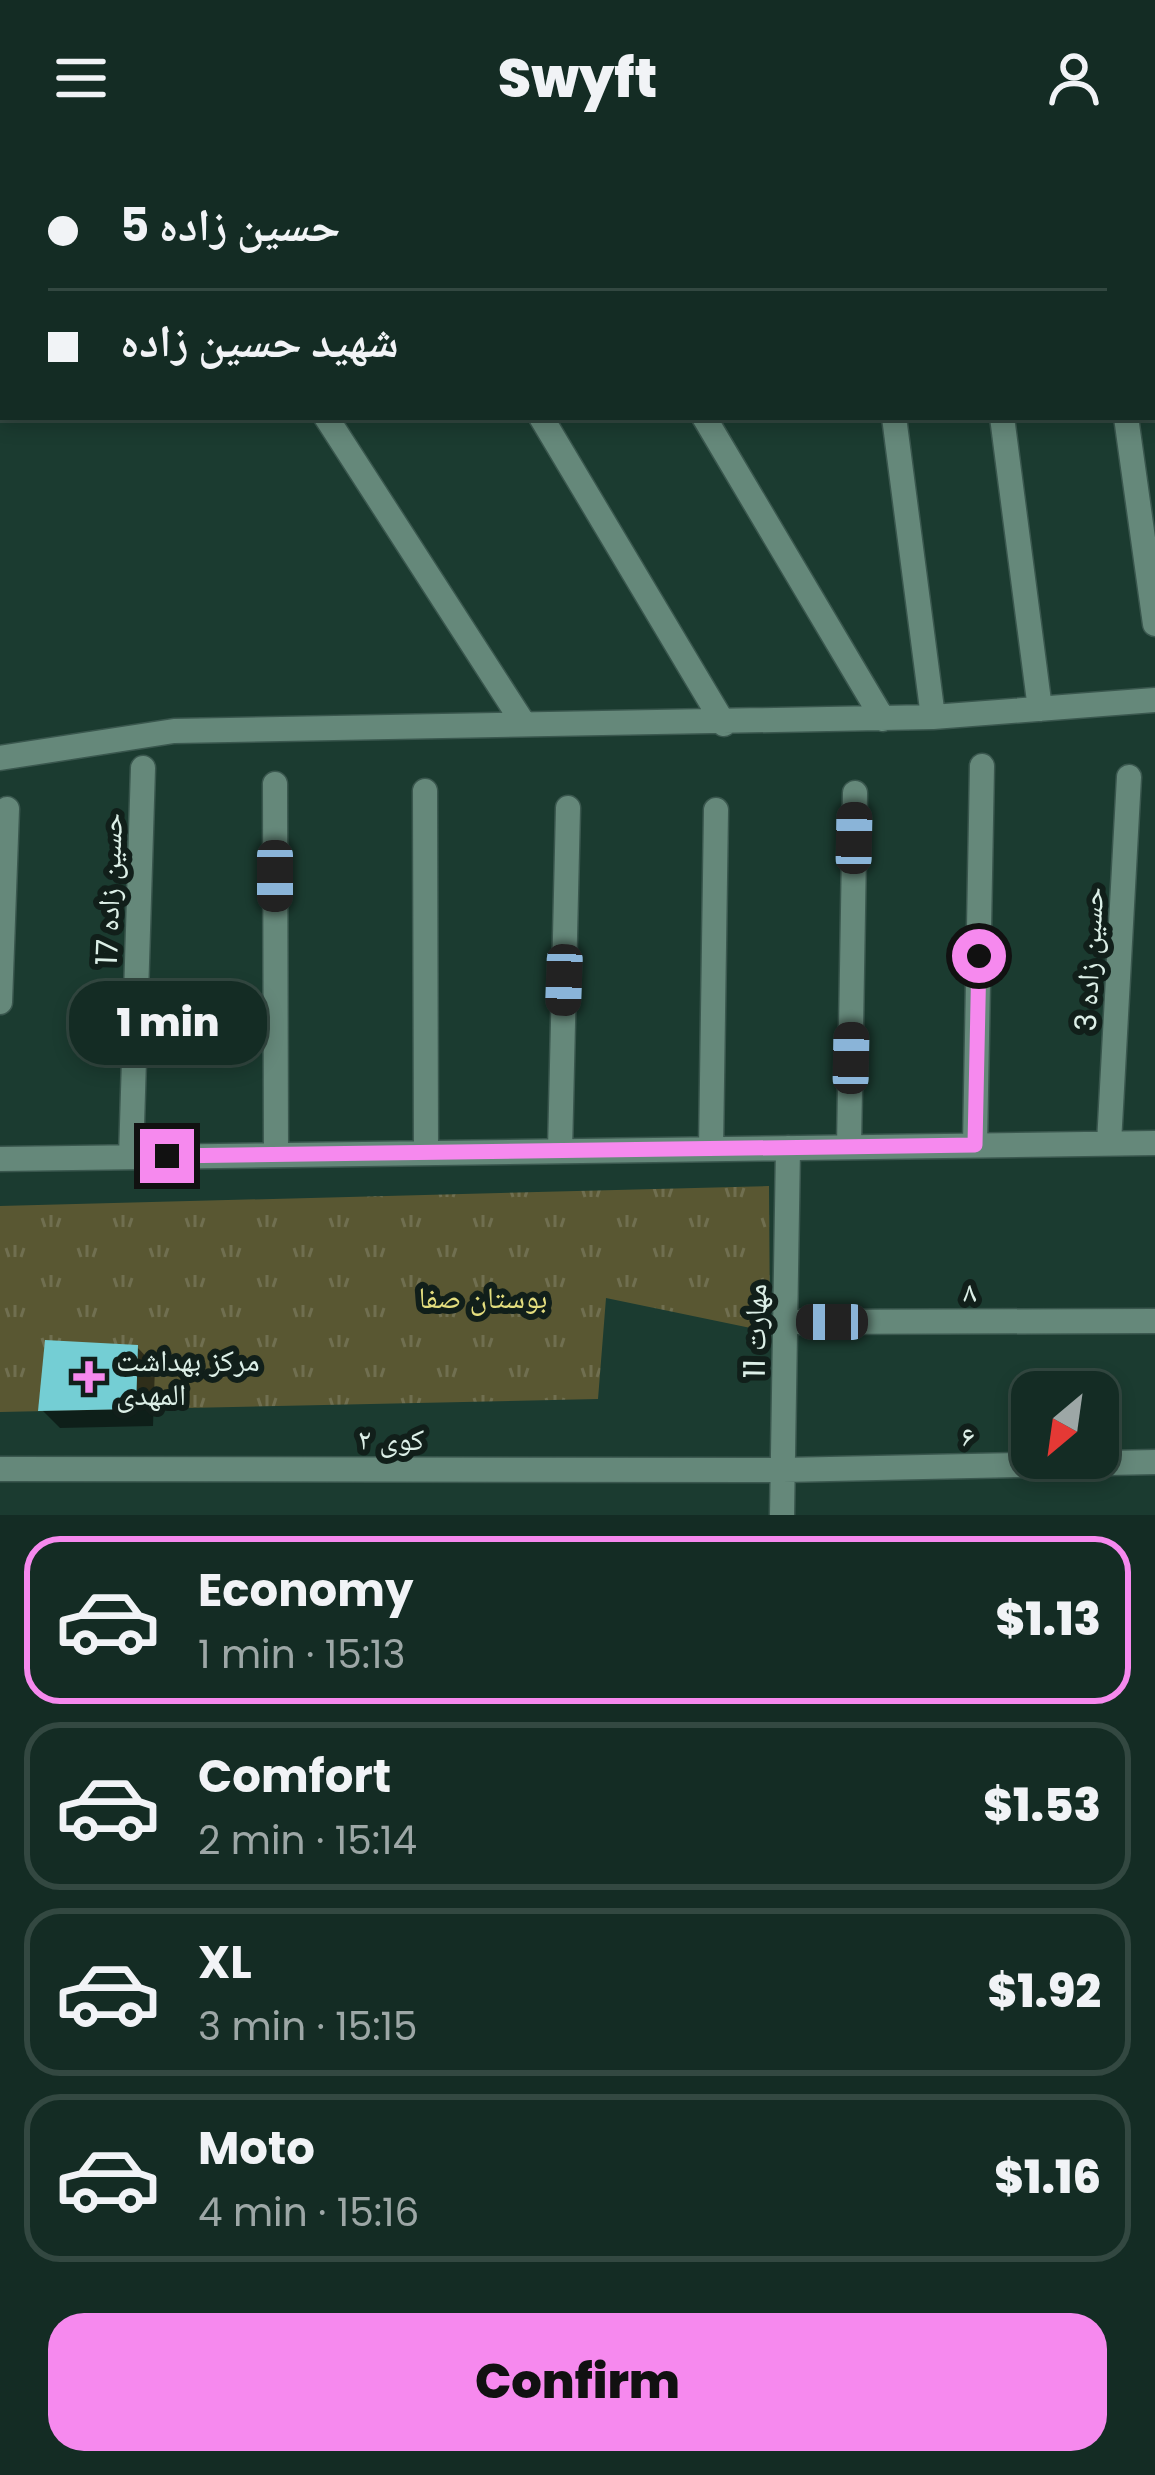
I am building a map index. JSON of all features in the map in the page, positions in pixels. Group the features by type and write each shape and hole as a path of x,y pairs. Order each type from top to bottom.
{"street":[{"path":"328,420 522,721"},
{"path":"543,420 724,724"},
{"path":"706,420 883,719"},
{"path":"894,420 933,717"},
{"path":"1002,420 1040,709"},
{"path":"1126,420 1155,624"},
{"path":"0,758 174,731 522,721 724,724 883,719 1155,700"},
{"path":"975,1145 982,766"},
{"name":"حسین زاده 17","path":"131,1157 143,768"},
{"name":"حسین زاده 3","path":"1109,1143 1129,777"},
{"path":"275,784 275,1155"},
{"path":"425,791 426,1153"},
{"path":"850,1147 855,794"},
{"path":"560,1151 568,808"},
{"path":"0,1002 7,809"},
{"path":"711,1149 716,811"},
{"path":"0,1159 1155,1142"},
{"name":"مهارت 11","path":"782,1515 788,1148"},
{"name":"۸","path":"785,1322 1155,1321"},
{"name":"۶","path":"783,1470 1155,1462"},
{"name":"کوی ۲","path":"0,1468 783,1470"}],"green space":[{"name":"بوستان صفا","path":"769,1186 770,1332 606,1298 598,1399 0,1412 0,1206"}],"building":[{"name":"مرکز بهداشت المهدی","path":"45,1340 138,1345 136,1409 38,1411"}],"place":[{"name":"مرکز بهداشت المهدی","path":"89,1377"}],"route":[{"path":"167,1156 975,1145 979,956"}]}
